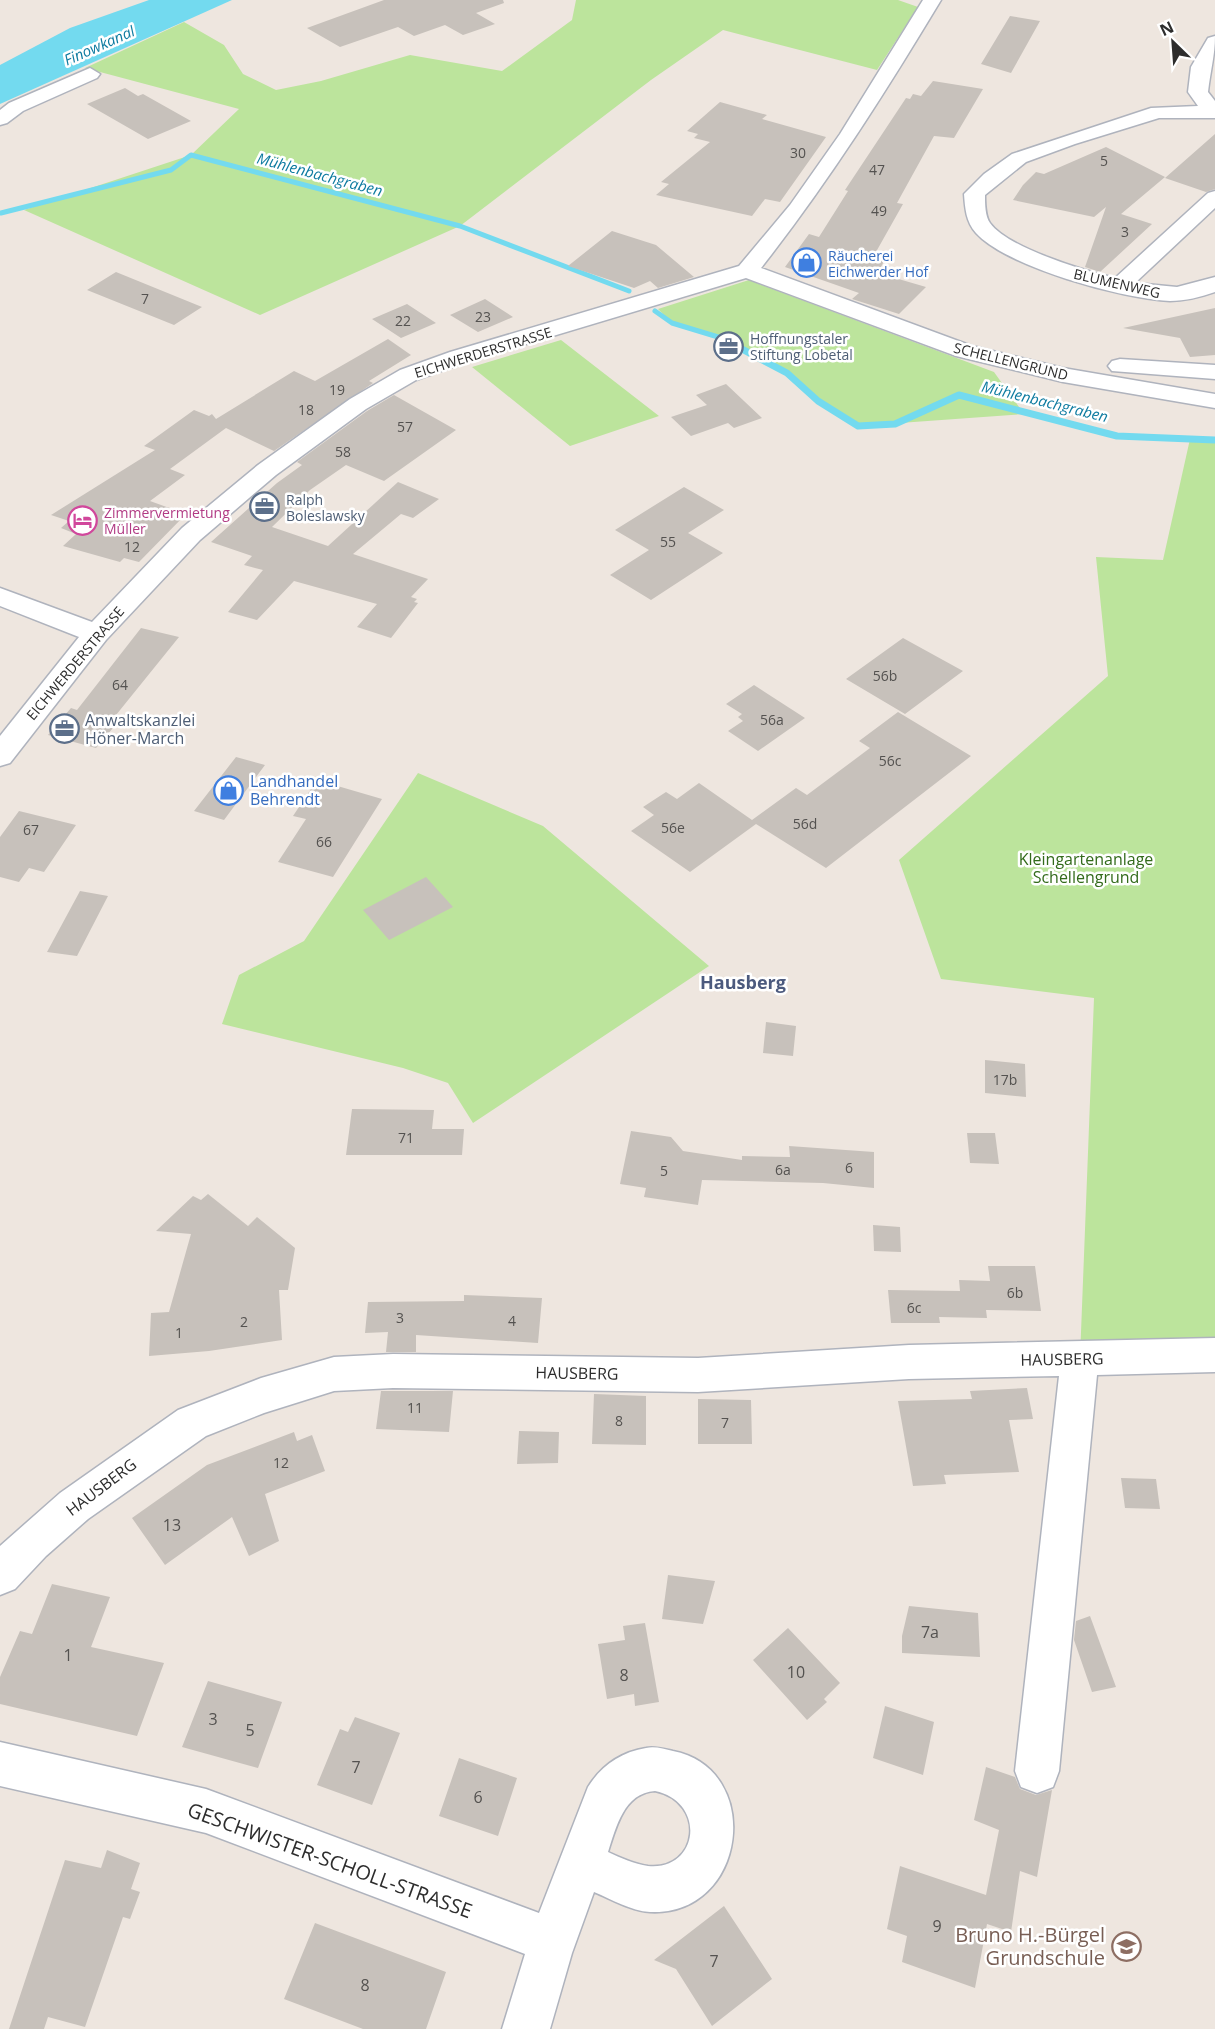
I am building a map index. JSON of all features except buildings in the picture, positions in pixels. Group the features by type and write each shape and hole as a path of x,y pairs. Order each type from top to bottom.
{"street":[{"path":"747,271 797,208 849,135 932,0"},
{"path":"1214,112 1198,92 1201,67 1215,42"},
{"path":"0,119 16,107 90,74"},
{"name":"BLUMENWEG","path":"1214,112 1158,112 1068,140 1019,158 991,178 974,194 975,214 984,230 1021,252 1061,270 1168,294 1187,293 1215,284"},
{"path":"1120,285 1215,198"},
{"name":"SCHELLENGRUND","path":"747,271 964,351 1037,369 1215,401"},
{"name":"EICHWERDERSTRASSE","path":"0,756 96,634 191,534 267,470 358,404 408,375 458,357 747,271"},
{"path":"1037,369 1038,365 1094,364 1215,372"},
{"path":"0,596 96,634"},
{"name":"HAUSBERG","path":"0,1575 32,1542 74,1506 192,1423 261,1396 334,1374 393,1371 698,1375 909,1362 1215,1356"},
{"path":"1037,1771 1080,1358"},
{"name":"GESCHWISTER-SCHOLL-STRASSE","path":"0,1764 206,1811 552,1941"},
{"path":"526,2029 552,1941 582,1864"}],"green space":[{"path":"576,0 898,0 918,7 877,70 723,30 651,80 460,226 260,315 24,210 191,155 239,109 85,68 184,22 224,45 243,74 276,90 321,81 410,55 502,71 572,20"},
{"path":"749,280 994,372 1024,414 858,426 818,401 787,373 733,342 672,323 658,309"},
{"path":"561,340 659,416 570,446 472,367"},
{"name":"Kleingartenanlage Schellengrund","path":"1190,439 1215,439 1215,1356 1080,1358 1094,998 941,979 899,860 1108,676 1096,557 1163,560"},
{"path":"418,773 543,826 709,966 473,1123 448,1083 403,1068 222,1024 239,975 304,941"}],"water":[{"name":"Finowkanal","path":"149,0 232,0 0,104 0,65 70,28"}],"waterway":[{"name":"Mühlenbachgraben","path":"1,213 171,170 191,155 460,226 629,291"},
{"name":"Mühlenbachgraben","path":"655,311 672,323 728,340"},
{"name":"Mühlenbachgraben","path":"723,339 787,373 818,401 858,426 895,424 959,395 1117,436 1215,440"}],"place":[{"name":"Räucherei Eichwerder Hof","path":"807,263"},
{"name":"Hoffnungstaler Stiftung Lobetal","path":"729,346"},
{"name":"Ralph Boleslawsky","path":"265,507"},
{"name":"Zimmervermietung Müller","path":"83,520"},
{"name":"Anwaltskanzlei Höner-March","path":"64,729"},
{"name":"Landhandel Behrendt","path":"229,790"},
{"name":"Bruno H.-Bürgel Grundschule","path":"1126,1946"}],"district":[{"name":"Hausberg","path":"743,982"}]}
